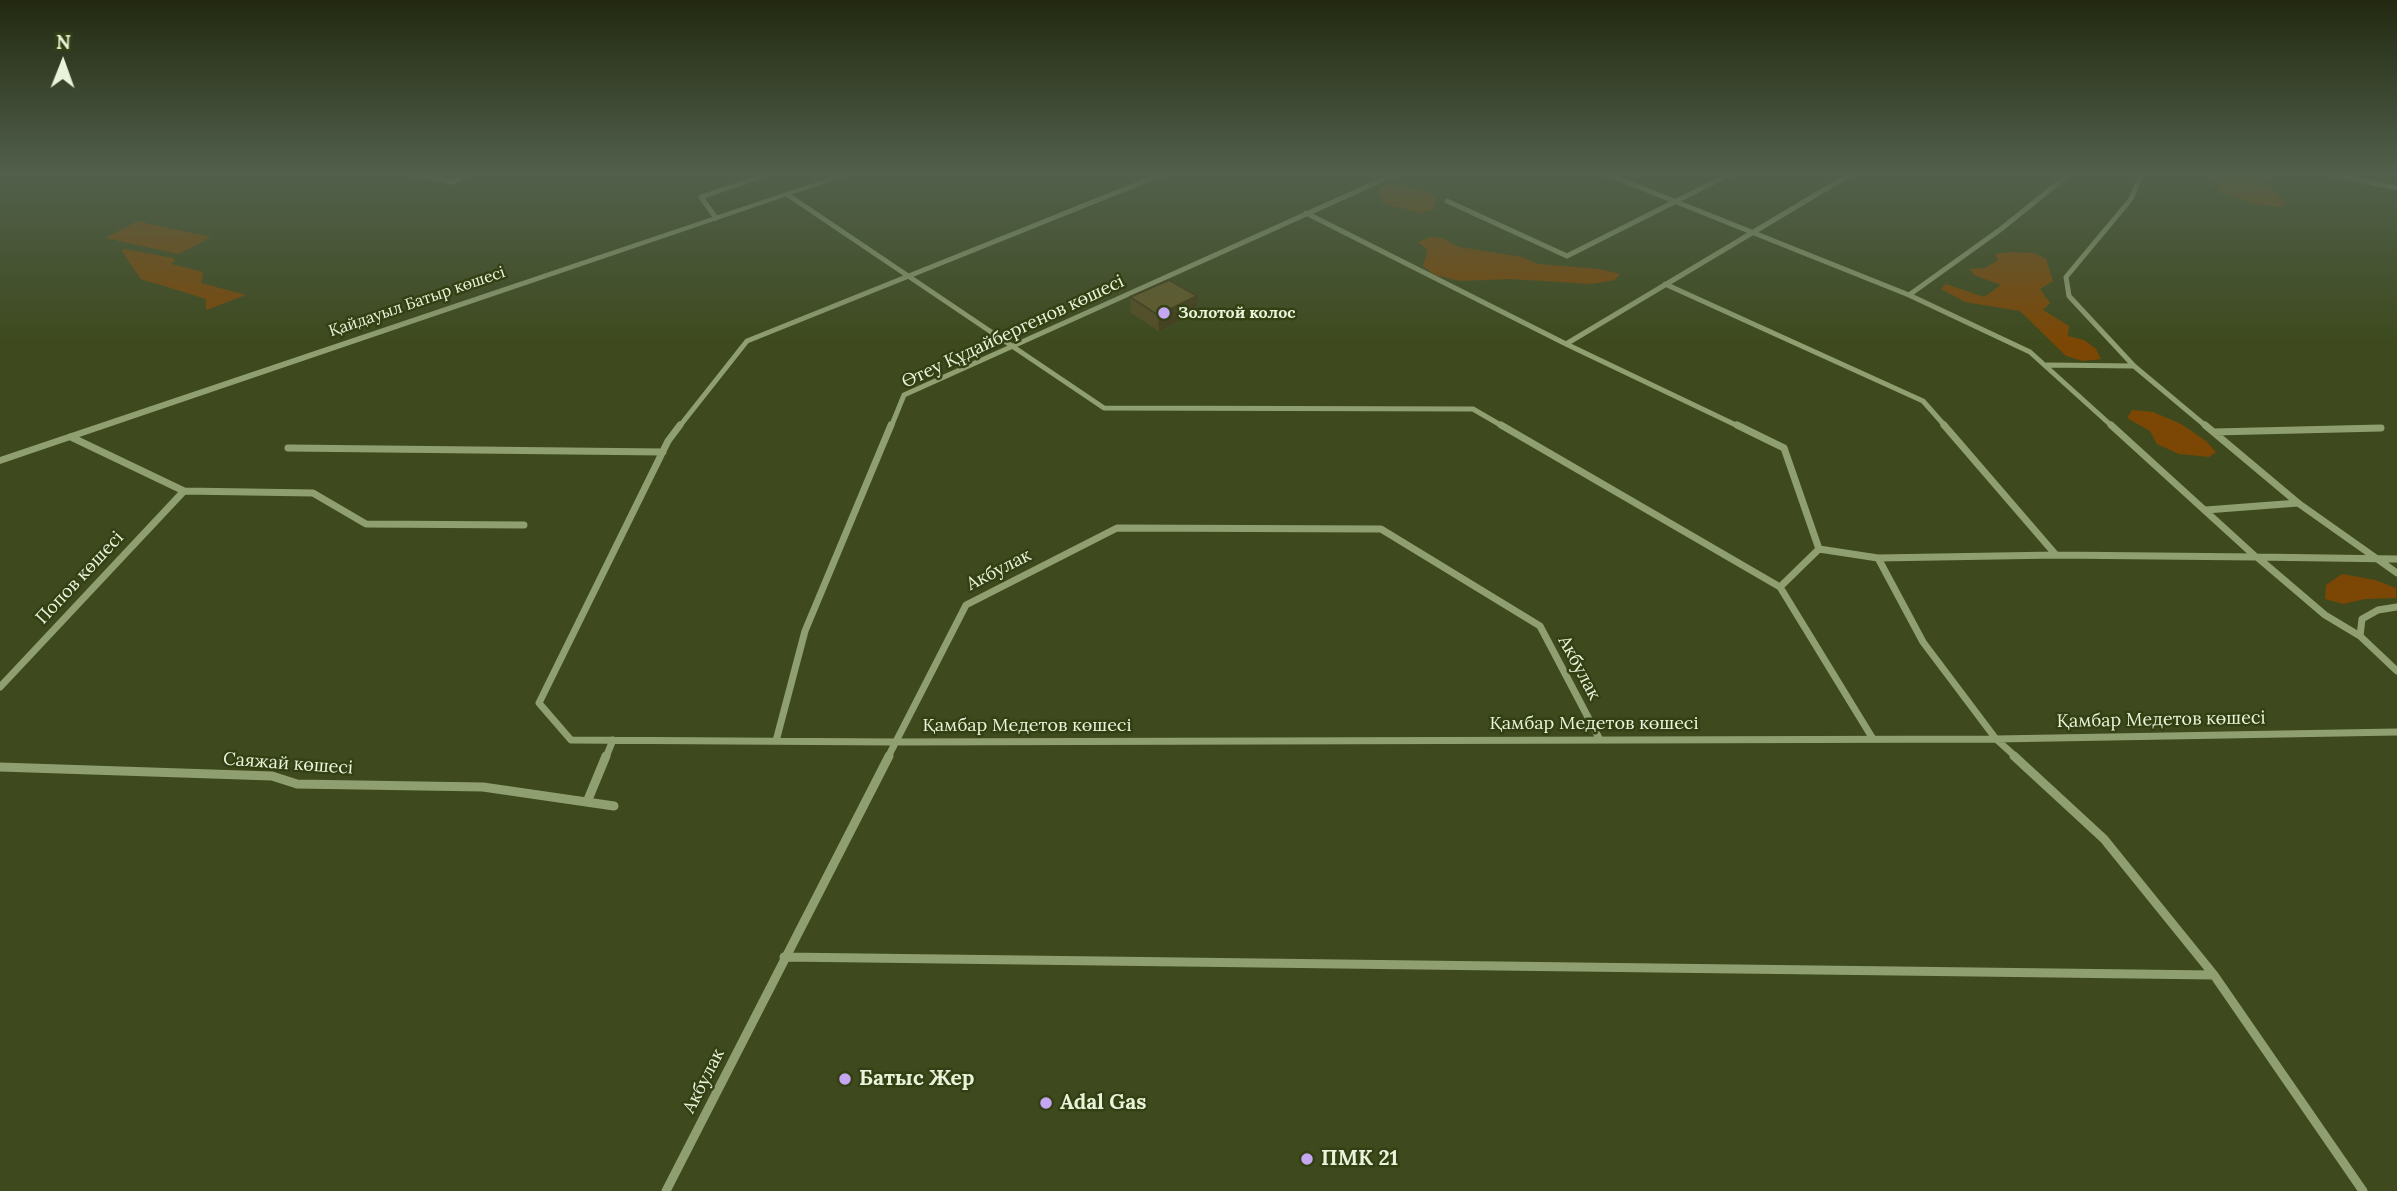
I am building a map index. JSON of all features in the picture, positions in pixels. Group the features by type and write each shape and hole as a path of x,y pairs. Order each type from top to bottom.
{"street":[{"name":"Қайдауыл Батыр көшесі","path":"0,461 679,231"},
{"path":"842,231 1104,408 1473,410 1780,587 1873,739"},
{"name":"Қамбар Медетов көшесі","path":"1025,231 747,341 668,441 539,704 570,740 895,742 1996,739 2397,732"},
{"name":"Өтеу Құдайбергенов көшесі","path":"776,741 805,631 904,395 1009,345 1266,231"},
{"path":"1341,231 1566,344 1784,448 1819,549"},
{"path":"1512,231 1567,256 1616,231"},
{"path":"1752,231 1909,295 2030,352 2256,557 2325,615 2360,636 2397,671"},
{"path":"1909,295 1999,231"},
{"path":"2105,231 2066,277 2069,296 2134,366 2298,503 2397,573"},
{"path":"1566,344 1756,232"},
{"path":"1665,284 1923,401 2056,555"},
{"path":"2047,365 2134,366"},
{"path":"2214,432 2381,428"},
{"path":"71,437 184,491 313,493 366,524 524,525"},
{"path":"288,447 663,452"},
{"name":"Попов көшесі","path":"0,687 184,491"},
{"path":"2206,510 2298,503"},
{"name":"Акбулак","path":"666,1191 965,605 1116,528 1381,529 1539,626 1600,740"},
{"path":"1819,549 1878,558 2056,555 2397,559"},
{"path":"1780,587 1819,549"},
{"path":"1878,558 1923,642 1996,739 2104,839 2214,975 2363,1191"},
{"path":"2360,636 2361,619 2378,610 2397,607"},
{"path":"587,802 612,740"},
{"name":"Саяжай көшесі","path":"0,767 272,776 297,785 483,787 614,806"},
{"path":"784,957 2214,975"}],"shaded area":[{"path":"119,231 182,231 211,237 179,254 105,238"},
{"path":"1431,237 1442,238 1459,247 1522,257 1538,264 1599,269 1620,274 1615,280 1591,284 1510,279 1460,281 1435,275 1423,266 1428,250 1418,242"},
{"path":"121,250 173,258 175,261 171,264 203,272 201,283 246,295 206,310 206,299 141,279"},
{"path":"2034,253 2046,259 2053,281 2040,289 2050,303 2043,310 2069,326 2068,336 2084,340 2096,349 2101,359 2083,361 2066,356 2020,311 1965,302 1941,289 1946,284 1984,297 2001,285 1974,275 1970,269 1985,268 1998,260 1995,254"},
{"path":"2132,410 2153,412 2181,424 2206,441 2216,452 2209,457 2179,454 2157,444 2150,431 2127,418"},
{"path":"2342,574 2375,580 2396,588 2396,598 2365,599 2343,604 2325,599 2326,585"}],"building":[{"path":"1169,280 1197,296 1158,315 1130,297"}],"place":[{"name":"Золотой колос","path":"1164,313"},
{"name":"Батыс Жер","path":"845,1079"},
{"name":"Adal Gas","path":"1046,1103"},
{"name":"ПМК 21","path":"1307,1159"}]}
